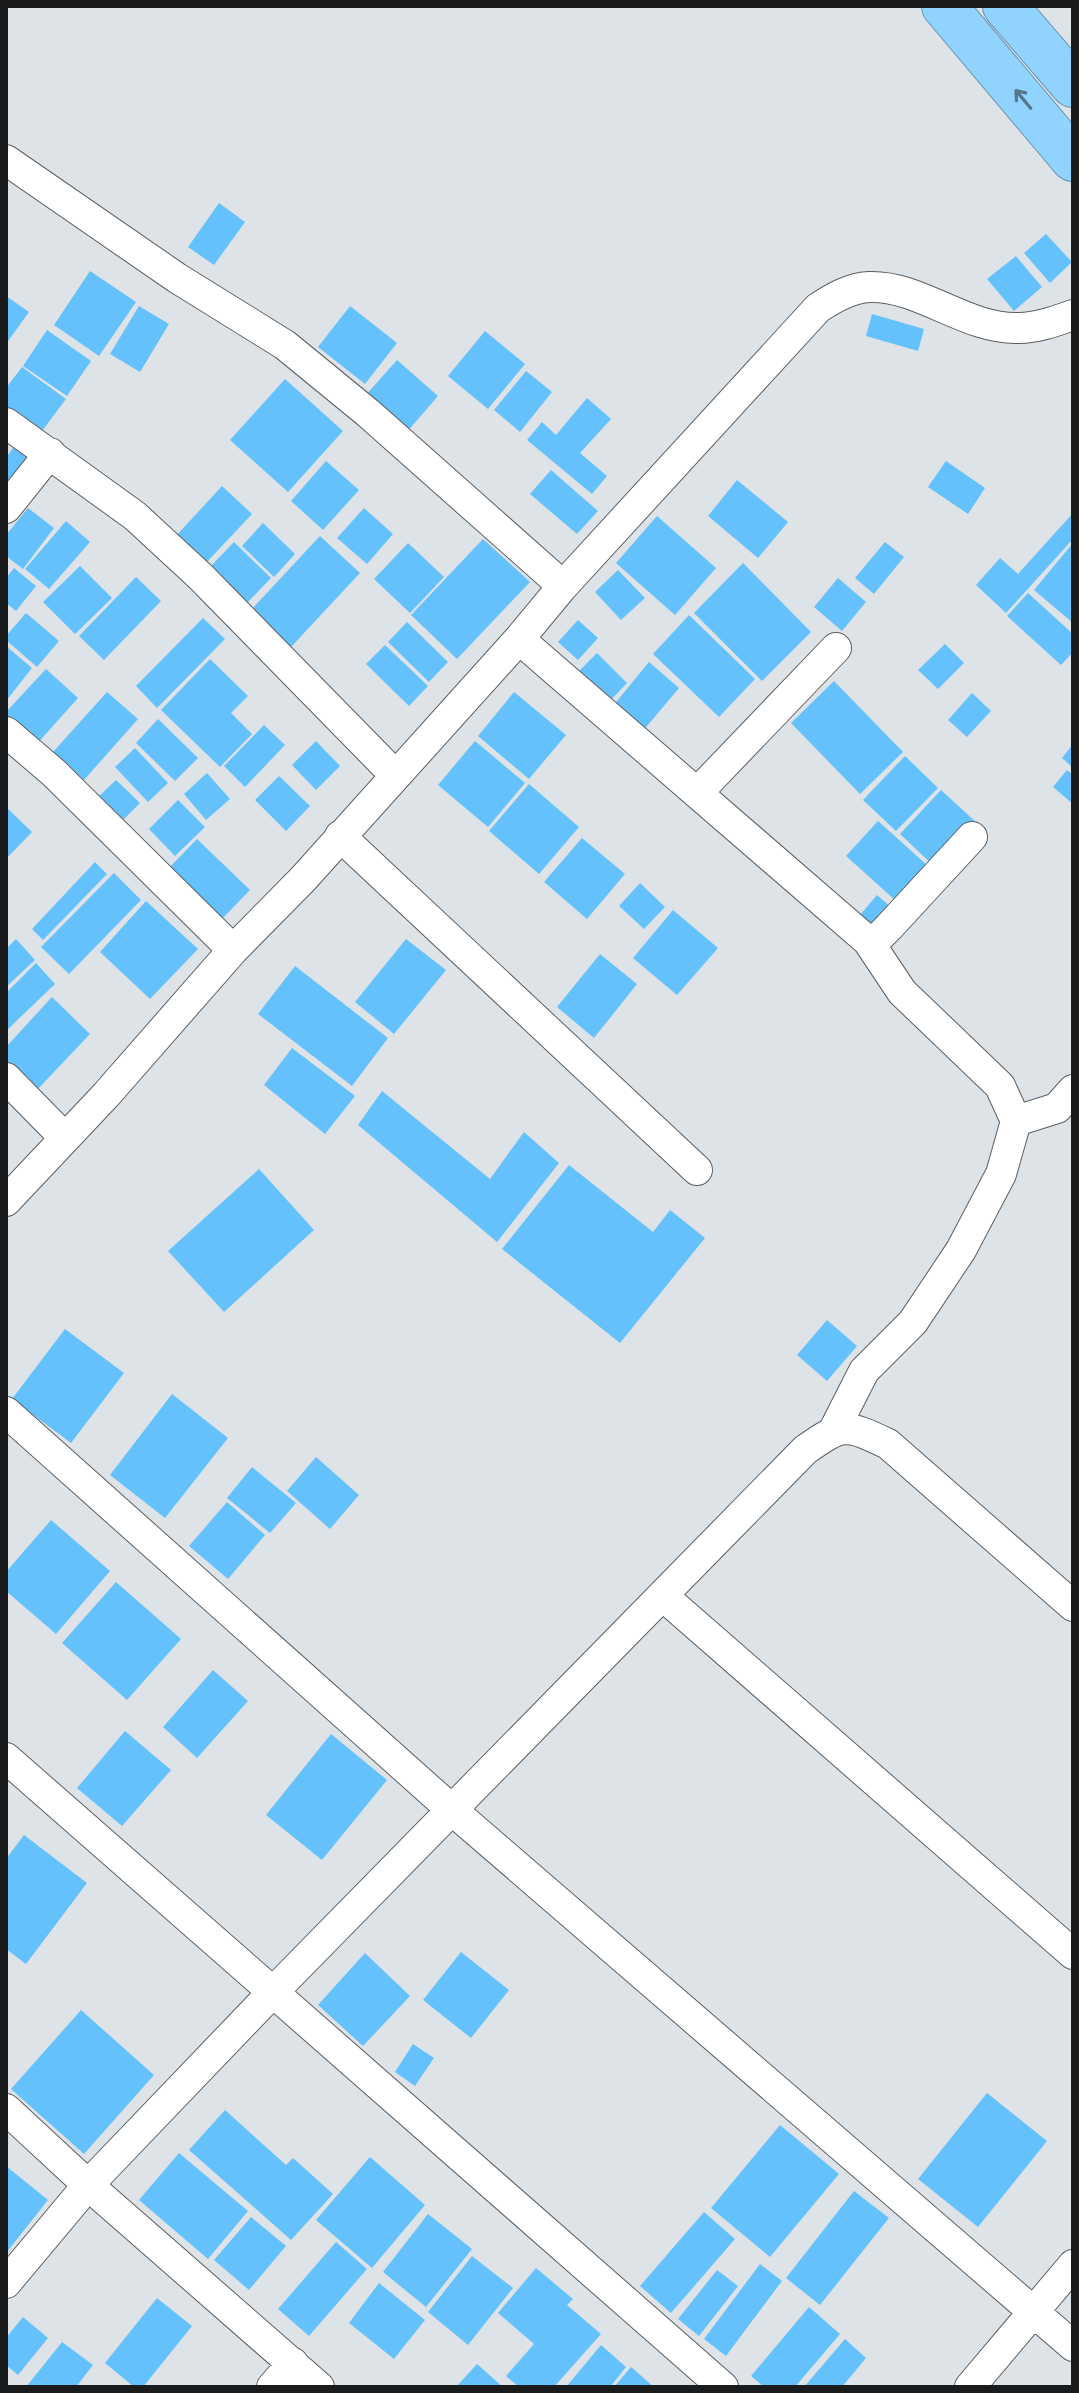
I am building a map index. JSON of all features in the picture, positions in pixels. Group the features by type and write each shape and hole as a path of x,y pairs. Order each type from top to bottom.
{"highway":[{"path":"944,6 1073,159"},
{"path":"1005,6 1071,79"}],"street":[{"path":"6,160 177,278 285,345 368,413 563,586"},
{"path":"6,1201 233,950 303,879 563,586 818,308 841,293 869,287 898,291 983,324 1019,328 1073,315"},
{"path":"6,423 135,516 200,576 395,775"},
{"path":"6,508 50,453"},
{"path":"6,2283 88,2185 272,1993 805,1450 834,1430 864,1371 913,1322 961,1250 1001,1174 1016,1121 1000,1086 902,992 868,941 519,639"},
{"path":"698,792 836,648"},
{"path":"6,732 54,773 233,950"},
{"path":"340,836 697,1170"},
{"path":"868,941 879,937 972,837"},
{"path":"6,1078 65,1138"},
{"path":"1016,1121 1057,1108 1073,1090"},
{"path":"6,1412 452,1810 1073,2346"},
{"path":"834,1430 857,1429 888,1444 1073,1606"},
{"path":"663,1596 1073,1954"},
{"path":"6,1758 723,2387"},
{"path":"6,2109 319,2387"},
{"path":"970,2387 1073,2265"},
{"path":"272,2387 293,2363"}],"building":[{"path":"219,203 245,222 214,265 188,247"},
{"path":"1046,234 1072,262 1050,283 1024,253"},
{"path":"1016,256 1042,287 1014,311 987,279"},
{"path":"90,271 136,302 99,356 54,325"},
{"path":"6,296 29,312 6,344"},
{"path":"139,306 169,324 140,372 110,354"},
{"path":"350,306 397,343 365,384 318,347"},
{"path":"872,314 924,329 918,351 866,336"},
{"path":"47,330 91,361 67,396 23,366"},
{"path":"485,331 525,364 488,409 448,376"},
{"path":"397,360 438,396 406,433 365,396"},
{"path":"22,367 66,399 39,435 6,410 6,388"},
{"path":"526,371 552,392 520,432 494,410"},
{"path":"285,379 343,431 288,492 230,440"},
{"path":"587,398 611,419 580,453 607,476 592,494 527,440 542,422 556,435"},
{"path":"15,445 33,458 13,487 6,482 6,458"},
{"path":"326,461 359,490 323,530 291,501"},
{"path":"946,461 985,488 968,514 928,487"},
{"path":"551,470 598,511 577,534 530,494"},
{"path":"737,480 788,522 758,558 708,516"},
{"path":"222,486 252,514 206,563 176,536"},
{"path":"28,508 54,528 23,569 6,556 6,535"},
{"path":"364,508 393,534 367,564 337,538"},
{"path":"1073,513 1073,539 1006,613 976,585 1000,558 1018,574"},
{"path":"657,516 716,568 675,615 616,563"},
{"path":"66,521 90,542 49,589 25,569"},
{"path":"263,523 295,554 274,577 242,546"},
{"path":"320,536 360,573 291,647 251,610"},
{"path":"483,539 530,582 457,659 411,615"},
{"path":"234,542 271,578 247,603 210,567"},
{"path":"885,542 904,557 874,594 855,578"},
{"path":"408,543 444,577 410,613 374,579"},
{"path":"1073,543 1073,623 1034,590"},
{"path":"743,563 811,632 762,681 694,613"},
{"path":"80,566 112,598 75,634 43,602"},
{"path":"14,568 36,586 16,611 6,603 6,578"},
{"path":"618,570 645,598 621,620 595,592"},
{"path":"136,577 161,601 104,660 79,636"},
{"path":"838,578 866,602 842,631 814,607"},
{"path":"1028,593 1073,634 1073,652 1061,665 1007,616"},
{"path":"26,613 59,641 37,667 6,640"},
{"path":"689,615 755,679 719,717 653,654"},
{"path":"203,618 225,639 157,708 136,686"},
{"path":"578,620 598,638 578,660 558,642"},
{"path":"407,622 448,662 429,682 388,642"},
{"path":"945,644 964,663 938,689 918,670"},
{"path":"385,645 428,686 409,706 366,664"},
{"path":"6,646 32,668 6,701"},
{"path":"597,653 627,683 606,705 575,675"},
{"path":"210,659 248,696 231,713 252,734 220,767 161,710"},
{"path":"649,662 679,688 642,732 612,707"},
{"path":"46,669 78,698 35,746 6,720 6,712"},
{"path":"834,681 903,752 860,794 791,723"},
{"path":"107,692 138,719 84,780 53,752"},
{"path":"514,692 566,735 529,779 478,736"},
{"path":"972,693 991,711 967,737 948,720"},
{"path":"158,719 198,758 175,781 136,743"},
{"path":"264,725 285,745 245,787 224,766"},
{"path":"316,741 340,766 316,790 292,765"},
{"path":"475,741 525,783 488,827 438,785"},
{"path":"1073,744 1073,768 1062,758"},
{"path":"135,748 168,783 148,802 115,767"},
{"path":"905,756 938,788 896,831 863,800"},
{"path":"1067,770 1073,775 1073,804 1053,787"},
{"path":"207,773 230,799 206,820 184,794"},
{"path":"279,776 310,806 286,831 255,800"},
{"path":"116,780 140,803 121,822 97,798"},
{"path":"529,784 579,827 539,874 489,831"},
{"path":"941,790 977,823 936,868 900,834"},
{"path":"178,800 205,827 175,856 149,829"},
{"path":"6,807 32,832 6,859"},
{"path":"878,821 927,865 895,900 846,856"},
{"path":"582,838 625,874 587,919 544,882"},
{"path":"197,839 250,890 220,921 167,870"},
{"path":"95,862 107,874 43,940 32,929"},
{"path":"114,873 141,900 69,974 41,947"},
{"path":"640,883 665,907 644,929 619,906"},
{"path":"877,895 891,907 868,934 854,922"},
{"path":"146,901 198,949 150,999 100,952"},
{"path":"673,910 718,948 677,995 633,958"},
{"path":"16,939 35,960 6,987 6,949"},
{"path":"406,939 446,970 394,1034 355,1002"},
{"path":"600,954 637,984 594,1038 557,1007"},
{"path":"36,963 55,984 6,1031 6,993"},
{"path":"295,966 388,1038 352,1086 258,1014"},
{"path":"52,997 90,1034 35,1092 6,1066 6,1047"},
{"path":"292,1048 355,1096 325,1134 264,1085"},
{"path":"382,1091 490,1179 524,1132 559,1163 497,1242 358,1125"},
{"path":"569,1165 653,1232 670,1210 705,1238 620,1343 502,1249"},
{"path":"259,1169 314,1230 224,1312 168,1251"},
{"path":"827,1320 857,1346 827,1381 797,1355"},
{"path":"65,1329 124,1373 71,1443 12,1399"},
{"path":"172,1394 228,1438 165,1518 110,1475"},
{"path":"316,1457 359,1495 330,1529 287,1491"},
{"path":"252,1467 296,1503 270,1533 227,1498"},
{"path":"227,1502 265,1535 228,1579 189,1546"},
{"path":"51,1520 110,1571 56,1634 6,1591 6,1572"},
{"path":"116,1582 181,1639 127,1700 62,1643"},
{"path":"213,1670 248,1701 197,1758 163,1727"},
{"path":"125,1731 171,1770 122,1826 77,1788"},
{"path":"331,1734 387,1780 322,1860 266,1815"},
{"path":"24,1835 87,1883 26,1964 6,1949 6,1859"},
{"path":"461,1952 509,1990 471,2038 423,2000"},
{"path":"365,1953 410,1996 363,2046 318,2005"},
{"path":"81,2010 154,2075 84,2154 11,2089"},
{"path":"413,2044 434,2058 415,2086 395,2072"},
{"path":"987,2093 1047,2141 978,2227 918,2179"},
{"path":"225,2110 286,2165 293,2158 333,2194 291,2240 189,2150"},
{"path":"780,2125 839,2174 770,2257 711,2208"},
{"path":"179,2153 248,2211 208,2259 139,2200"},
{"path":"370,2157 425,2205 372,2268 316,2220"},
{"path":"6,2166 48,2200 6,2253"},
{"path":"854,2191 889,2218 820,2305 786,2278"},
{"path":"704,2212 735,2239 671,2313 640,2286"},
{"path":"428,2214 472,2249 426,2307 383,2272"},
{"path":"251,2217 286,2246 249,2290 214,2260"},
{"path":"336,2242 367,2269 309,2336 278,2309"},
{"path":"472,2256 513,2288 468,2345 428,2312"},
{"path":"760,2264 782,2281 726,2356 704,2339"},
{"path":"536,2268 573,2299 567,2305 601,2334 554,2387 519,2387 506,2376 534,2344 498,2313"},
{"path":"717,2270 738,2286 699,2336 678,2319"},
{"path":"379,2283 425,2320 394,2359 349,2323"},
{"path":"157,2298 192,2326 143,2387 134,2387 105,2363"},
{"path":"809,2307 840,2334 795,2387 764,2387 751,2376"},
{"path":"23,2317 48,2338 18,2375 6,2365 6,2338"},
{"path":"845,2339 866,2358 842,2387 804,2387"},
{"path":"62,2342 93,2365 76,2387 26,2387"},
{"path":"601,2345 626,2367 610,2387 566,2387"},
{"path":"477,2364 503,2387 456,2387"},
{"path":"631,2367 654,2387 614,2387"}]}
